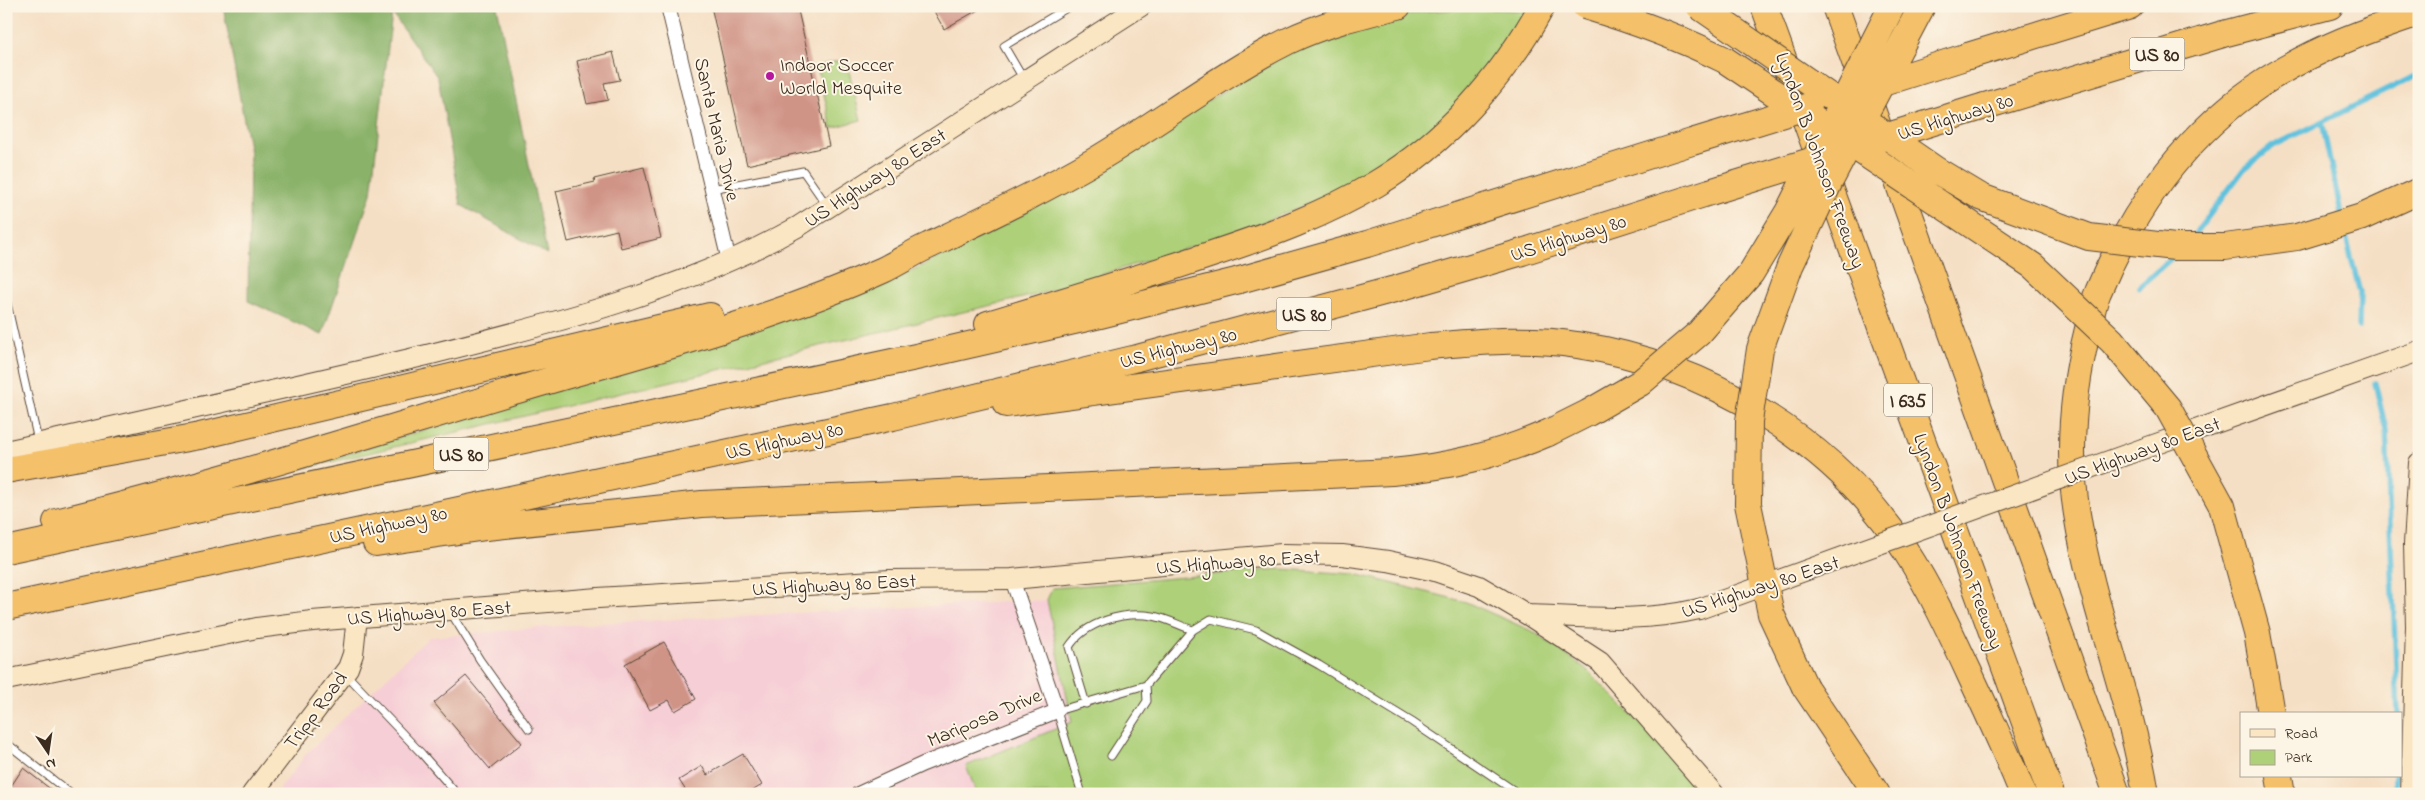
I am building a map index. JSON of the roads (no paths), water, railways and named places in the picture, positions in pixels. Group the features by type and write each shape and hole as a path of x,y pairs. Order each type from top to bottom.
{"highway":[{"path":"6,533 98,511 233,473 734,326 855,282 889,268 925,247 993,215 1096,160 1288,41 1349,17 1398,6"},
{"path":"916,357 976,328 1247,242 1304,221 1377,184 1425,149 1469,107 1512,55 1542,6"},
{"path":"1585,6 1648,25 1724,60 2033,266 2112,341 2168,408 2222,506 2257,633 2271,712"},
{"path":"1699,6 1936,170 1980,197 2089,237 2175,247 2225,247 2297,237 2362,217 2419,191"},
{"name":"Lyndon B Johnson Freeway","path":"1764,6 2051,794"},
{"path":"1835,6 2117,794"},
{"path":"258,551 326,551 486,527 702,504 1392,472 1475,460 1510,449 1588,413 1640,383 1699,333 1751,273 1788,212 1892,6"},
{"path":"1877,794 1805,686 1771,614 1748,504 1748,421 1760,350 1794,257 1830,181 1922,6"},
{"name":"US 80","path":"6,550 916,357 1236,281 1500,204 1692,142 2130,6"},
{"name":"US Highway 80","path":"6,607 258,551 893,417 1165,350 1386,292 1522,252 1985,106 2223,34 2330,6"},
{"path":"2146,794 2139,750 2089,567 2077,514 2072,455 2074,404 2083,349 2097,294 2124,238 2155,186 2187,148 2218,118 2269,79 2317,52 2419,13"},
{"path":"6,470 200,436 653,330 759,302 884,258 925,247"},
{"path":"893,417 1125,389 1421,348 1485,341 1532,341 1576,344 1620,352 1672,369 1724,392 1781,425 1816,452 1850,484 1879,516 1905,550 1957,645 2023,794"},
{"path":"2280,778 2282,794"}],"main road":[{"name":"US Highway 80 East","path":"6,451 225,403 518,332 639,295 729,261 763,246 828,207 1142,6"},
{"name":"US Highway 80 East","path":"6,680 257,628 357,617 598,598 890,580 1012,579 1282,554 1342,555 1388,561 1435,571 1479,586 1528,615 1630,619 1666,616 1700,609 2419,351"},
{"path":"2411,794 2416,626 2414,544 2419,463"},
{"path":"1528,615 1600,662 1714,794"},
{"name":"Tripp Road","path":"252,794 345,672 353,654 357,617"}],"street":[{"name":"Santa Maria Drive","path":"668,6 729,261"},
{"name":"Mariposa Drive","path":"861,793 923,764 1057,710 1012,579"}],"lane":[{"path":"1024,81 1004,46 1070,6"},
{"path":"712,189 802,171 828,207"},
{"path":"6,299 39,444"},
{"path":"449,610 480,660 529,730"},
{"path":"1086,704 1069,646 1076,636 1110,617 1152,616 1193,630"},
{"path":"1082,794 1057,710 1086,704 1146,685 1193,630 1211,619 1256,630 1412,722 1519,794"},
{"path":"345,672 457,794"},
{"path":"1111,756 1148,701 1146,685"},
{"path":"7,745 71,794"}],"waterway":[{"path":"2192,238 2244,169 2273,146 2419,74"},
{"path":"2322,122 2342,218"},
{"path":"2344,229 2360,293 2359,327"},
{"path":"2139,287 2175,255"},
{"path":"2375,383 2386,430 2398,712"},
{"path":"2395,778 2395,794"}],"place":[{"name":"Indoor Soccer World Mesquite","path":"770,76"}]}
